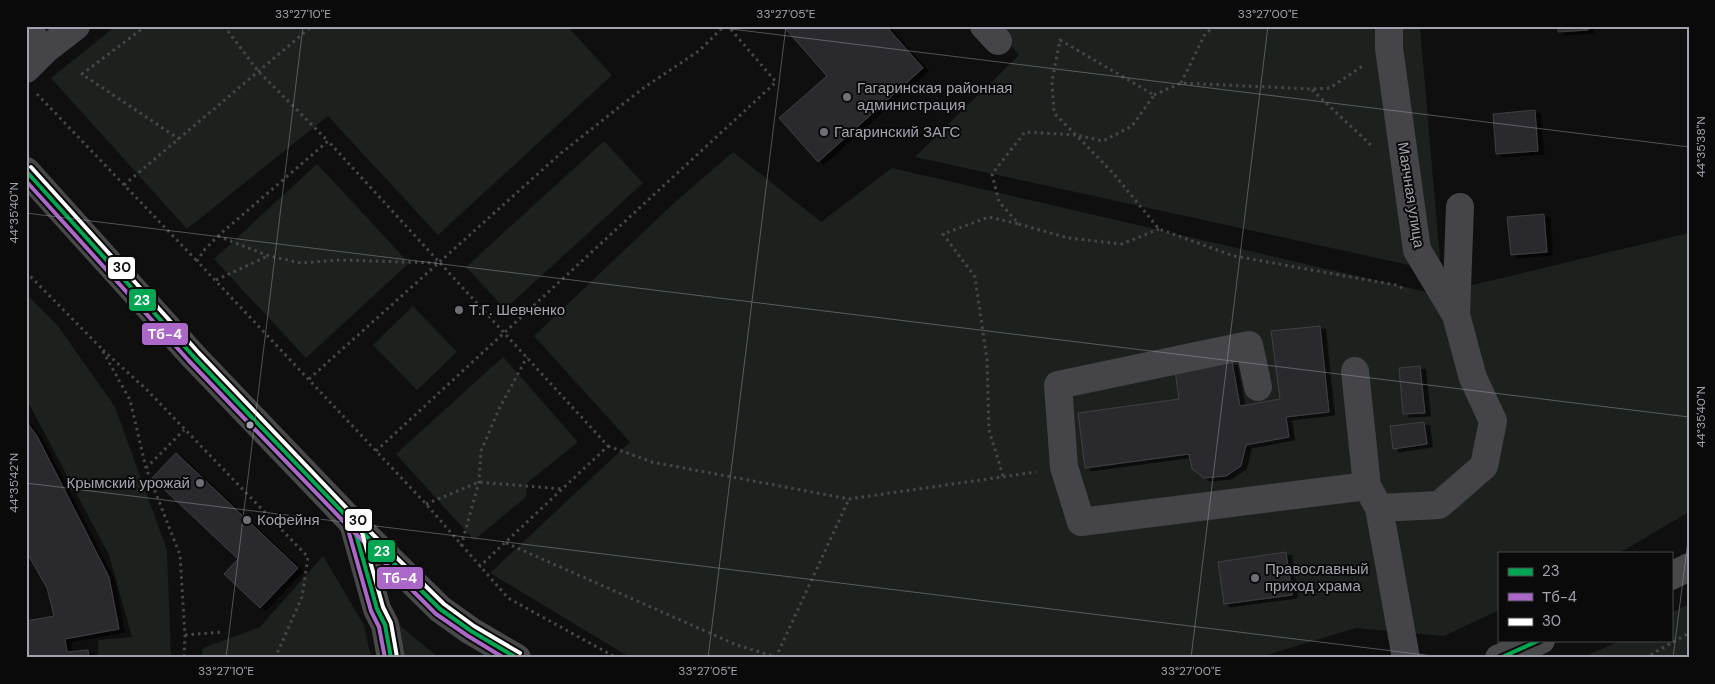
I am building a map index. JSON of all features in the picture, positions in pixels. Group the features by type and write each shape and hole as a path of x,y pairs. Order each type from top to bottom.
{"main road":[{"path":"26,171 194,357 352,522 440,609 471,632 517,658"},
{"path":"352,522 377,609 384,625 391,658"},
{"path":"1672,576 1689,567"},
{"path":"1499,658 1536,642"}],"street":[{"path":"30,80 45,50 76,26"},
{"path":"26,30 45,50"},
{"name":"Маячная улица","path":"1064,467 1081,522 1373,497 1439,505 1484,466 1493,421 1472,378 1456,315 1417,250 1389,37"},
{"path":"1456,315 1460,207"},
{"path":"1064,467 1058,385 1249,345 1258,387"},
{"path":"1355,371 1373,497 1406,658"}],"path":[{"path":"146,26 82,74 179,139"},
{"path":"224,26 258,71 328,141 608,446 652,462 849,499 1064,467"},
{"path":"124,185 312,26"},
{"path":"309,379 560,154 642,89 700,50 726,26 776,82 376,451"},
{"path":"1181,83 1205,34 1215,26"},
{"path":"1019,224 999,202 992,174 1025,132 1076,135 1103,141 1132,126 1154,95 1181,83 1312,89 1330,88 1389,37"},
{"path":"1154,95 1060,40 1052,81 1054,113 1113,173 1159,229 1234,256 1396,285 1414,294"},
{"path":"30,80 124,185 426,504 508,598 616,658"},
{"path":"1312,89 1407,181"},
{"path":"197,261 205,249 218,236 328,141"},
{"path":"1003,476 989,430 987,360 975,276 943,234 989,216 1068,238 1122,244 1159,229"},
{"path":"218,236 269,256 301,263 341,260 438,263"},
{"path":"216,280 269,256"},
{"path":"26,272 101,348 147,390 308,556 302,597 275,658"},
{"path":"101,348 130,400 146,468 180,555 185,635 184,658"},
{"path":"461,546 478,482 481,451 499,409 527,357"},
{"path":"146,468 184,430"},
{"path":"479,567 608,446"},
{"path":"426,504 478,482 562,490"},
{"path":"506,543 738,645 776,657 849,499"},
{"path":"185,635 223,632"},
{"path":"1645,658 1689,633"}],"shaded area":[{"path":"116,26 567,26 612,75 438,235 328,116 187,229 51,78"},
{"path":"994,26 1420,26 1441,272 915,157 1019,55"},
{"path":"604,141 643,183 505,309 466,267"},
{"path":"733,152 821,222 892,168 1435,294 1689,233 1689,512 1621,552 1498,552 1498,610 1444,636 1356,628 1257,658 631,658 490,573 630,442 534,336 673,204"},
{"path":"317,164 409,263 306,358 214,259"},
{"path":"26,294 58,326 115,407 167,550 171,658 98,658 98,640 132,637 109,555 26,398"},
{"path":"413,306 457,352 417,390 373,345"},
{"path":"503,357 578,442 527,483 526,497 474,540 396,454"},
{"path":"323,556 364,625 371,658 201,658 203,648 260,627"},
{"path":"1689,604 1689,658 1581,658 1617,642 1672,642 1672,612"},
{"path":"398,624 439,658 406,658"}],"building":[{"name":"Гагаринская районная администрация","path":"783,26 886,26 923,68 818,162 779,118 827,76"},
{"path":"1558,26 1588,26 1588,30 1558,32"},
{"path":"1535,110 1538,151 1496,154 1493,114"},
{"path":"1544,214 1547,252 1511,255 1507,217"},
{"path":"1320,326 1329,412 1286,417 1289,437 1246,445 1241,466 1226,476 1204,478 1192,469 1189,454 1085,468 1078,413 1179,399 1175,371 1232,362 1240,406 1280,399 1271,331"},
{"path":"1420,366 1425,413 1403,414 1399,368"},
{"path":"26,421 37,436 109,577 119,629 65,639 67,652 88,650 89,658 26,658 26,621 54,616 47,588 26,551"},
{"path":"1424,422 1427,444 1393,449 1390,426"},
{"path":"176,453 298,568 260,608 224,574 238,559 152,478"},
{"name":"Православный приход храма","path":"1286,552 1292,595 1224,604 1218,562"}],"transit line":[{"name":"30","path":"31,167 199,353 356,518 444,604 474,626 520,653"},
{"name":"23","path":"26,171 194,357 352,522 440,609 471,631 517,658"},
{"name":"Тб-4","path":"26,181 189,361 436,614 504,658"},
{"name":"30","path":"359,522 383,607 391,623 397,657"},
{"name":"23","path":"353,524 377,609 385,625 391,658"},
{"name":"Тб-4","path":"347,526 371,611 379,627 385,658"},
{"name":"23","path":"1500,658 1536,642"}],"place":[{"name":"Гагаринская районная администрация","path":"847,97"},
{"name":"Гагаринский ЗАГС","path":"824,132"},
{"name":"Т.Г. Шевченко","path":"459,310"},
{"name":"Крымский урожай","path":"200,483"},
{"name":"Кофейня","path":"247,520"},
{"name":"Православный приход храма","path":"1255,578"}]}
